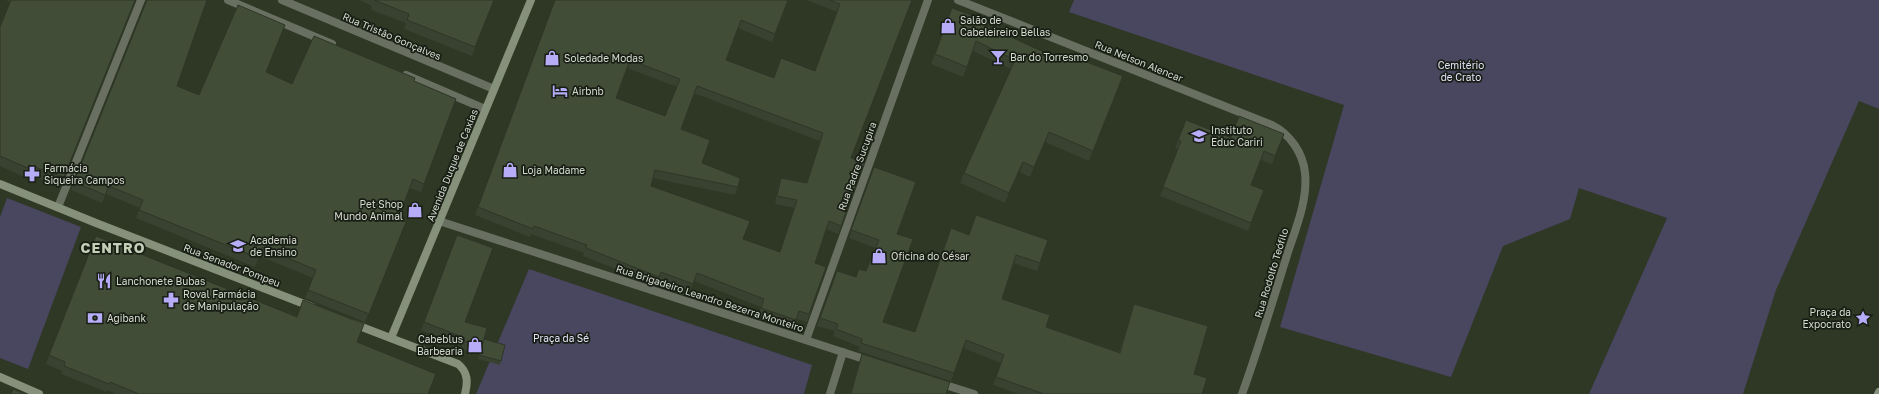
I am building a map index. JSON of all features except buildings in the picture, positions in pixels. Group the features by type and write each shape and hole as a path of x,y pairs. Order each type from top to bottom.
{"main road":[{"name":"Avenida Duque de Caxias","path":"391,338 531,0"},
{"name":"Rua Senador Pompeu","path":"0,184 322,311"},
{"path":"344,320 458,364 464,370 467,377 465,394"},
{"path":"0,377 35,392"}],"street":[{"path":"58,207 141,0"},
{"path":"228,0 338,47"},
{"name":"Rua Tristão Gonçalves","path":"282,0 494,90"},
{"name":"Rua Padre Sucupira","path":"806,340 928,0"},
{"name":"Rua Nelson Alencar","path":"958,0 1272,125 1282,130 1293,142 1301,156"},
{"path":"397,72 486,109"},
{"name":"Rua Rodolfo Teófilo","path":"1242,394 1262,338 1302,207 1305,173 1301,156"},
{"name":"Rua Brigadeiro Leandro Bezerra Monteiro","path":"440,221 879,364"},
{"path":"830,394 843,352"},
{"path":"930,380 974,394"}],"green space":[{"name":"Cemitério de Crato","path":"1074,0 1879,0 1879,109 1859,101 1776,290 1743,394 1589,394 1667,218 1579,188 1570,219 1503,246 1451,377 1280,327 1344,105 1069,12"},
{"path":"7,198 81,227 28,369 0,358 0,217"},
{"name":"Praça da Sé","path":"529,269 812,365 804,394 476,394"}],"place":[{"name":"Salão de Cabeleireiro Bellas","path":"948,26"},
{"name":"Bar do Torresmo","path":"998,57"},
{"name":"Soledade Modas","path":"552,58"},
{"name":"Airbnb","path":"560,91"},
{"name":"Instituto Educ Cariri","path":"1199,136"},
{"name":"Loja Madame","path":"510,170"},
{"name":"Farmácia Siqueira Campos","path":"32,174"},
{"name":"Pet Shop Mundo Animal","path":"415,210"},
{"name":"Academia de Ensino","path":"238,246"},
{"name":"Oficina do César","path":"879,256"},
{"name":"Lanchonete Bubas","path":"104,281"},
{"name":"Roval Farmácia de Manipulação","path":"171,300"},
{"name":"Agibank","path":"95,318"},
{"name":"Praça da Expocrato","path":"1863,318"},
{"name":"Cabeblus Barbearia","path":"475,345"}],"district":[{"name":"CENTRO","path":"113,247"}]}
